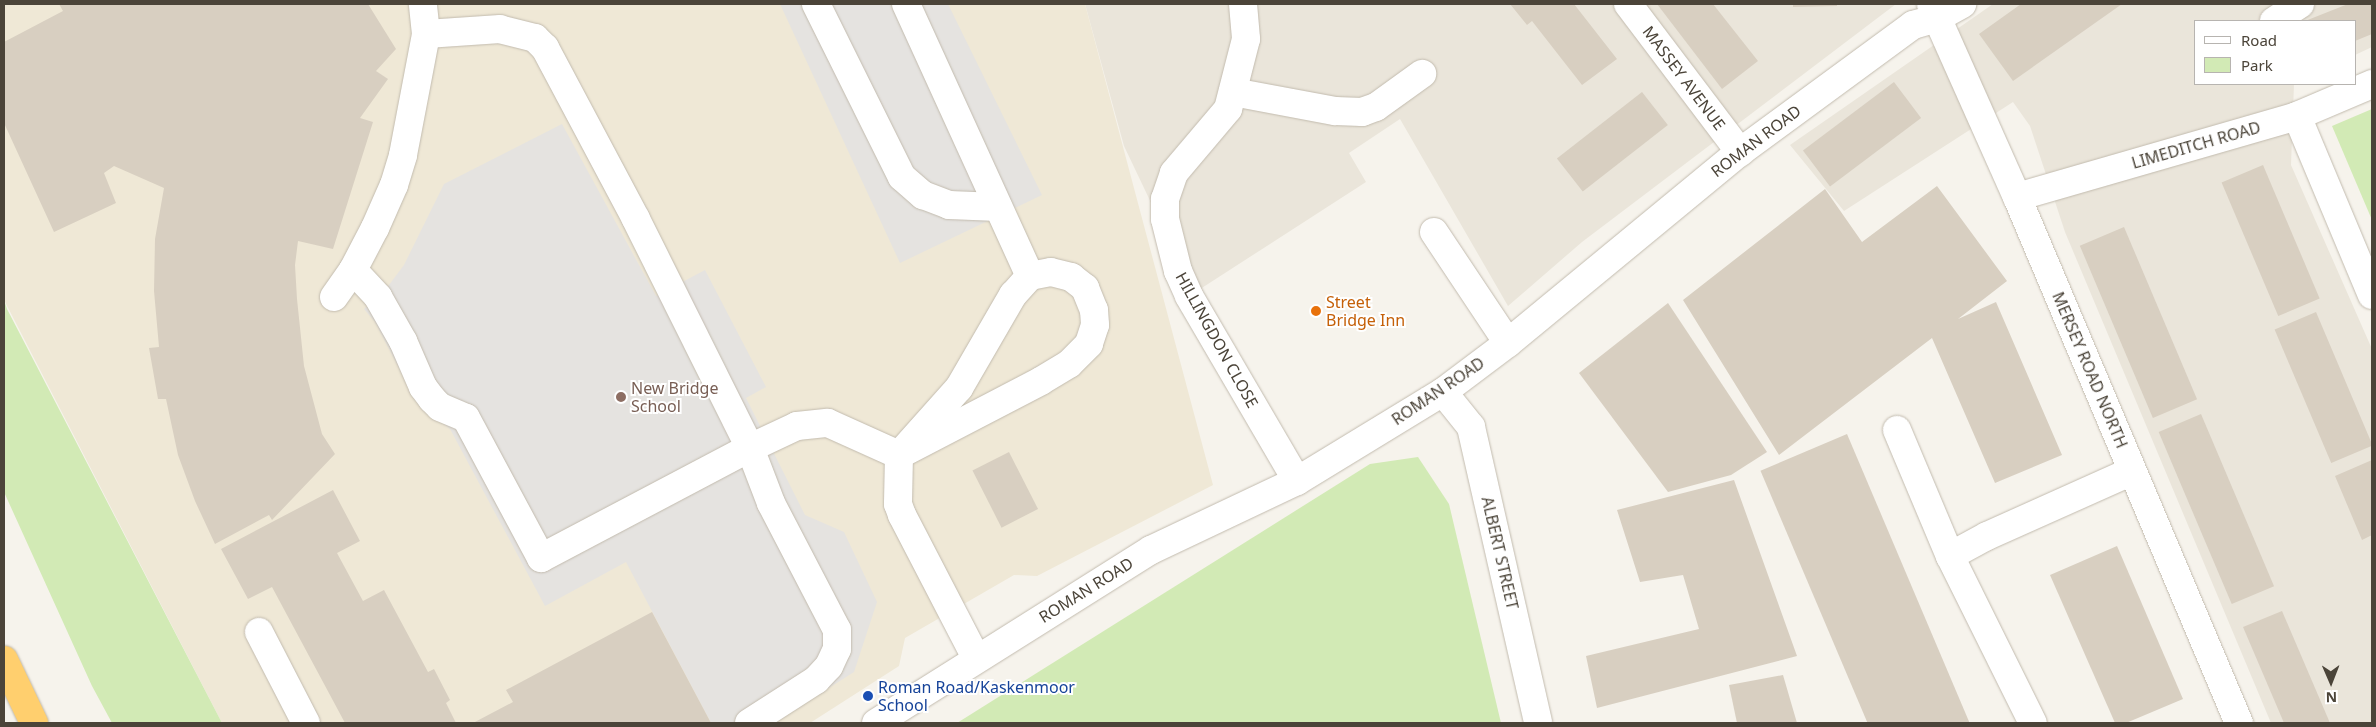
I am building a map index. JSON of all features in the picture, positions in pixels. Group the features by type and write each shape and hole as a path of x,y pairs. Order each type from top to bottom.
{"highway":[{"path":"4,660 34,723"}],"street":[{"path":"334,297 353,270 375,228 394,185 410,123 426,34 422,4"},
{"path":"816,4 902,177 923,195 949,205 998,207"},
{"path":"906,4 1030,276"},
{"name":"HILLINGDON CLOSE","path":"1243,4 1246,39 1228,108 1174,173 1164,199 1164,219 1178,271 1189,296 1297,481"},
{"name":"MASSEY AVENUE","path":"1628,4 1740,152"},
{"name":"ROMAN ROAD","path":"876,723 976,658 1152,550 1297,481 1443,392 1508,343 1740,152 1934,11 1962,4"},
{"path":"2276,20 2300,4"},
{"name":"MERSEY ROAD NORTH","path":"1934,11 2017,198 2239,723"},
{"path":"426,34 500,29 535,38 545,48 636,219 750,448 771,503 837,630 837,649 829,666 823,673 816,680 749,723"},
{"path":"1233,92 1335,111 1362,112 1376,106 1422,74"},
{"name":"LIMEDITCH ROAD","path":"2017,198 2297,116 2372,84"},
{"path":"2297,116 2372,295"},
{"path":"1434,232 1508,343"},
{"path":"353,270 378,297 403,341 423,387 432,399 452,413 466,418 541,558 750,448 797,426 828,423 899,455"},
{"path":"899,455 1041,381 1069,364 1089,344 1095,325 1094,310 1085,288 1071,277 1051,272 1030,276 1013,295 959,388 899,455 898,504 902,515 976,658"},
{"name":"ALBERT STREET","path":"1443,392 1471,427 1538,723"},
{"path":"1897,430 1950,556 2033,723"},
{"path":"1950,556 1987,536 2132,471"},
{"path":"259,632 306,723"}],"shaded area":[{"name":"New Bridge School","path":"4,4 1085,4 1213,485 1037,576 1014,575 905,638 899,666 810,723 222,723 4,300"},
{"path":"780,4 948,4 1042,195 900,263"},
{"path":"1085,4 1896,4 1582,242 1508,306 1400,119 1349,153 1366,182 1194,293 1124,146"},
{"path":"1993,4 2372,4 2372,47 2356,55 2356,20 2194,20 2194,85 2294,85 2291,165 2372,349 2372,723 2271,723 2065,232 2030,126 2013,102 1844,211 1790,145"},
{"path":"562,124 656,296 705,270 766,387 746,398 805,515 844,532 877,602 854,672 774,723 711,723 626,562 545,606 450,429 416,401 375,322 364,309 386,289 404,265 444,184"}],"green space":[{"path":"2372,109 2372,220 2332,126"},
{"path":"4,300 222,723 112,723 92,686 4,492"},
{"path":"1418,457 1449,504 1501,723 957,723 1370,464"}],"building":[{"path":"59,4 368,4 396,49 376,71 388,79 360,118 373,122 333,249 298,241 295,265 304,366 322,434 335,454 272,520 269,515 215,544 195,501 178,455 166,399 158,399 149,348 159,347 154,291 155,239 164,188 114,166 104,173 116,203 54,232 4,123 4,42 63,11"},
{"path":"1510,4 1574,4 1617,59 1582,85 1532,21 1527,25"},
{"path":"1657,4 1713,4 1758,61 1722,89"},
{"path":"1793,4 1837,4 1837,6 1793,7"},
{"path":"2021,4 2122,4 2013,81 1979,34"},
{"path":"2348,4 2372,4 2372,34 2356,41 2356,20 2308,20"},
{"path":"1894,82 1921,118 1830,187 1803,151"},
{"path":"1642,92 1668,125 1583,192 1557,158"},
{"path":"2263,165 2320,298 2278,316 2222,183"},
{"path":"1937,186 2007,281 1958,319 1996,302 2062,455 1995,483 1932,338 1779,455 1683,300 1825,189 1862,242"},
{"path":"2124,227 2197,399 2153,418 2080,246"},
{"path":"1668,303 1767,452 1731,475 1668,492 1579,373"},
{"path":"2316,312 2372,444 2372,446 2331,463 2275,330"},
{"path":"2201,414 2274,586 2232,604 2159,432"},
{"path":"1847,434 1970,723 1868,723 1760,471"},
{"path":"1009,452 1038,509 1002,528 972,471"},
{"path":"2372,460 2372,535 2362,540 2335,476"},
{"path":"1734,480 1797,656 1597,708 1586,656 1699,629 1683,575 1640,582 1617,510"},
{"path":"333,490 360,541 337,553 363,601 384,590 428,672 434,669 450,700 446,703 456,723 345,723 272,587 248,599 221,549"},
{"path":"2117,546 2183,699 2126,723 2115,723 2050,575"},
{"path":"2282,611 2330,723 2284,723 2243,627"},
{"path":"652,612 711,723 473,723 513,702 506,690"},
{"path":"1783,675 1797,723 1737,723 1729,685"}],"place":[{"name":"Street Bridge Inn","path":"1316,311"},
{"name":"New Bridge School","path":"621,397"},
{"name":"Roman Road/Kaskenmoor School","path":"868,696"}]}
